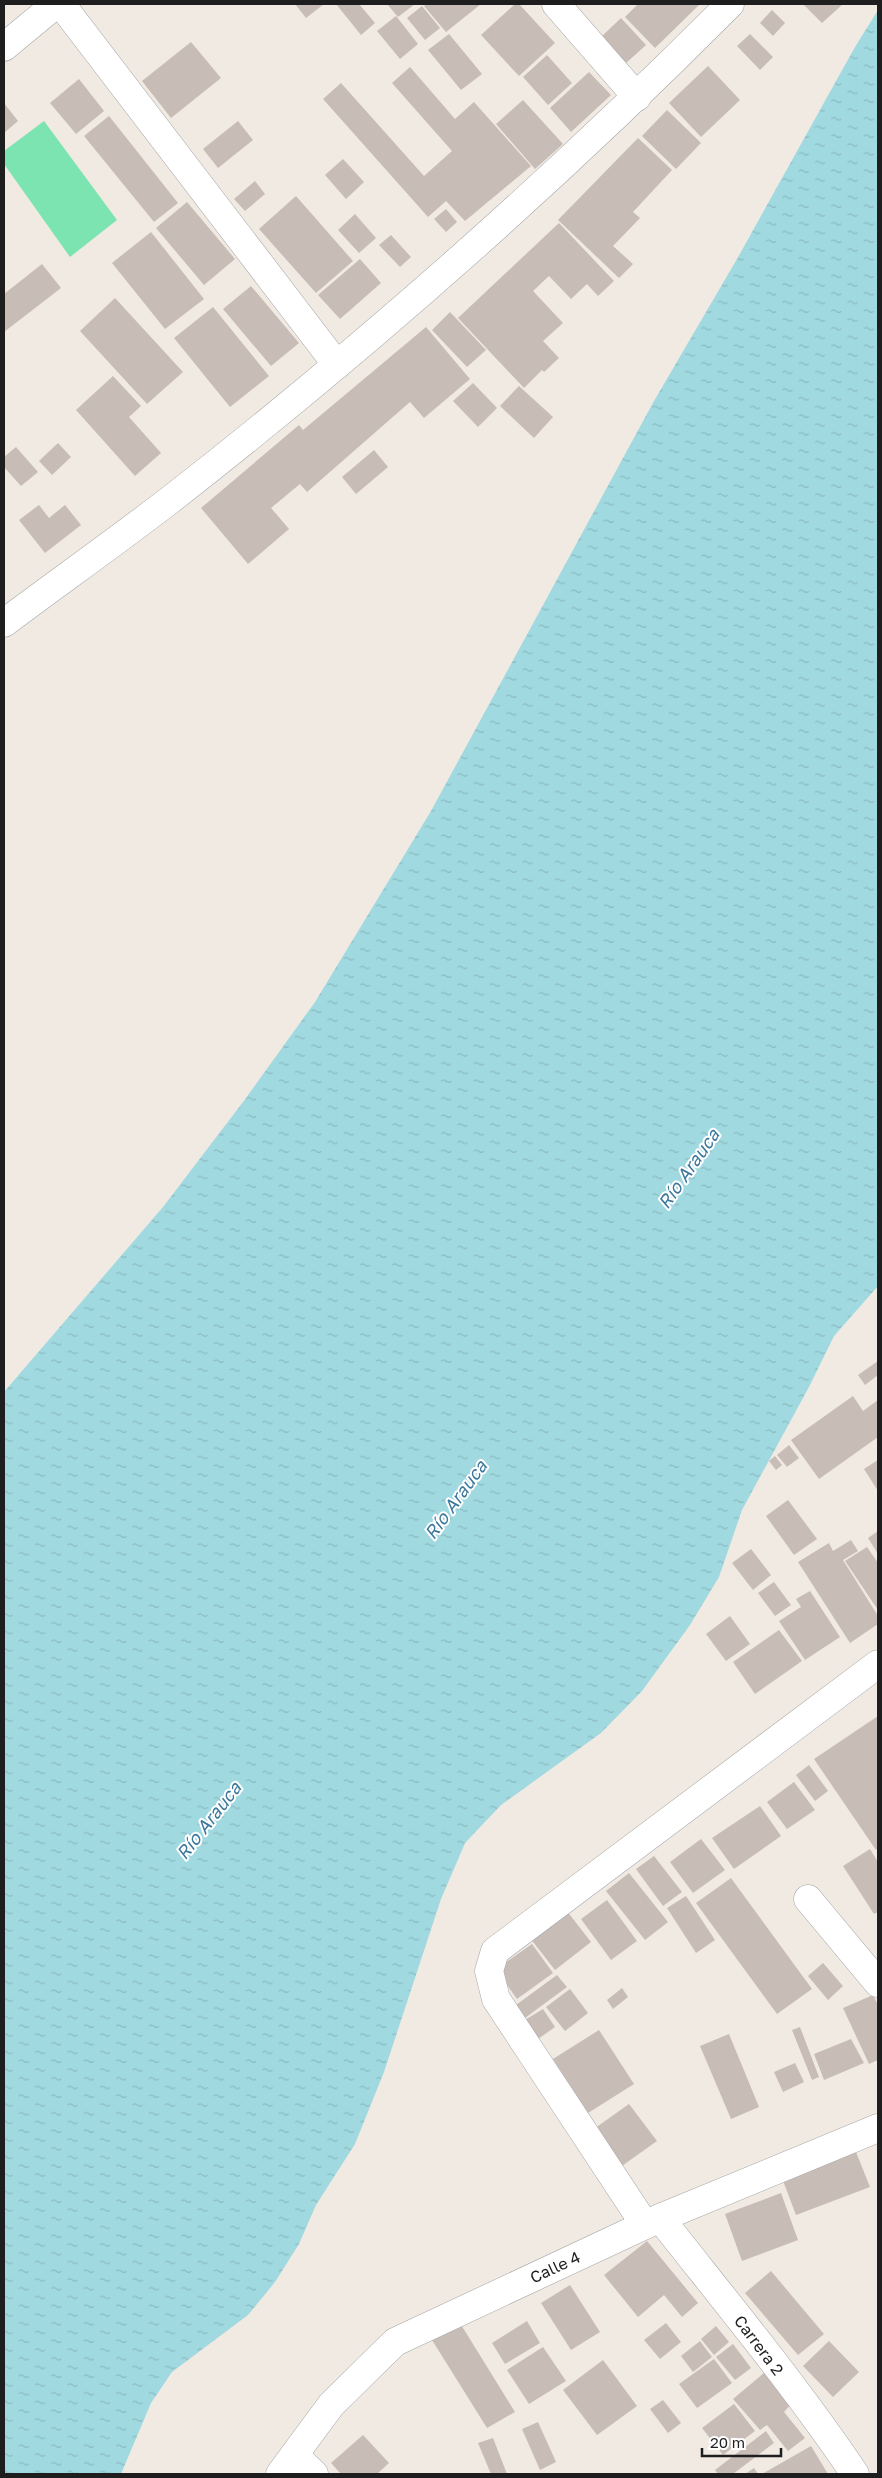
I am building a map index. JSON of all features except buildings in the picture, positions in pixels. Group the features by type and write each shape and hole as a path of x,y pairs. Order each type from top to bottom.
{"street":[{"path":"4,47 56,4"},
{"path":"61,4 337,365"},
{"path":"556,4 638,97"},
{"path":"4,623 169,501 337,365 492,231 638,97 730,4"},
{"name":"Carrera 2","path":"855,2474 832,2440 751,2333 652,2222 496,1999 489,1971 495,1951 878,1664"},
{"path":"808,1900 878,1983"},
{"name":"Calle 4","path":"288,2465 331,2405 395,2342 652,2222 878,2128"},
{"path":"288,2465 314,2474"}],"green space":[{"path":"44,121 117,220 70,257 4,164 4,151"}],"water":[{"name":"Río Arauca","path":"878,10 878,1286 834,1336 809,1387 742,1510 719,1577 690,1625 642,1691 601,1733 501,1805 465,1843 441,1899 384,2072 355,2144 316,2205 299,2244 275,2282 248,2315 172,2372 151,2403 121,2474 4,2474 4,1392 163,1207 243,1102 315,1002 431,811 654,401 737,259 855,47"}]}
